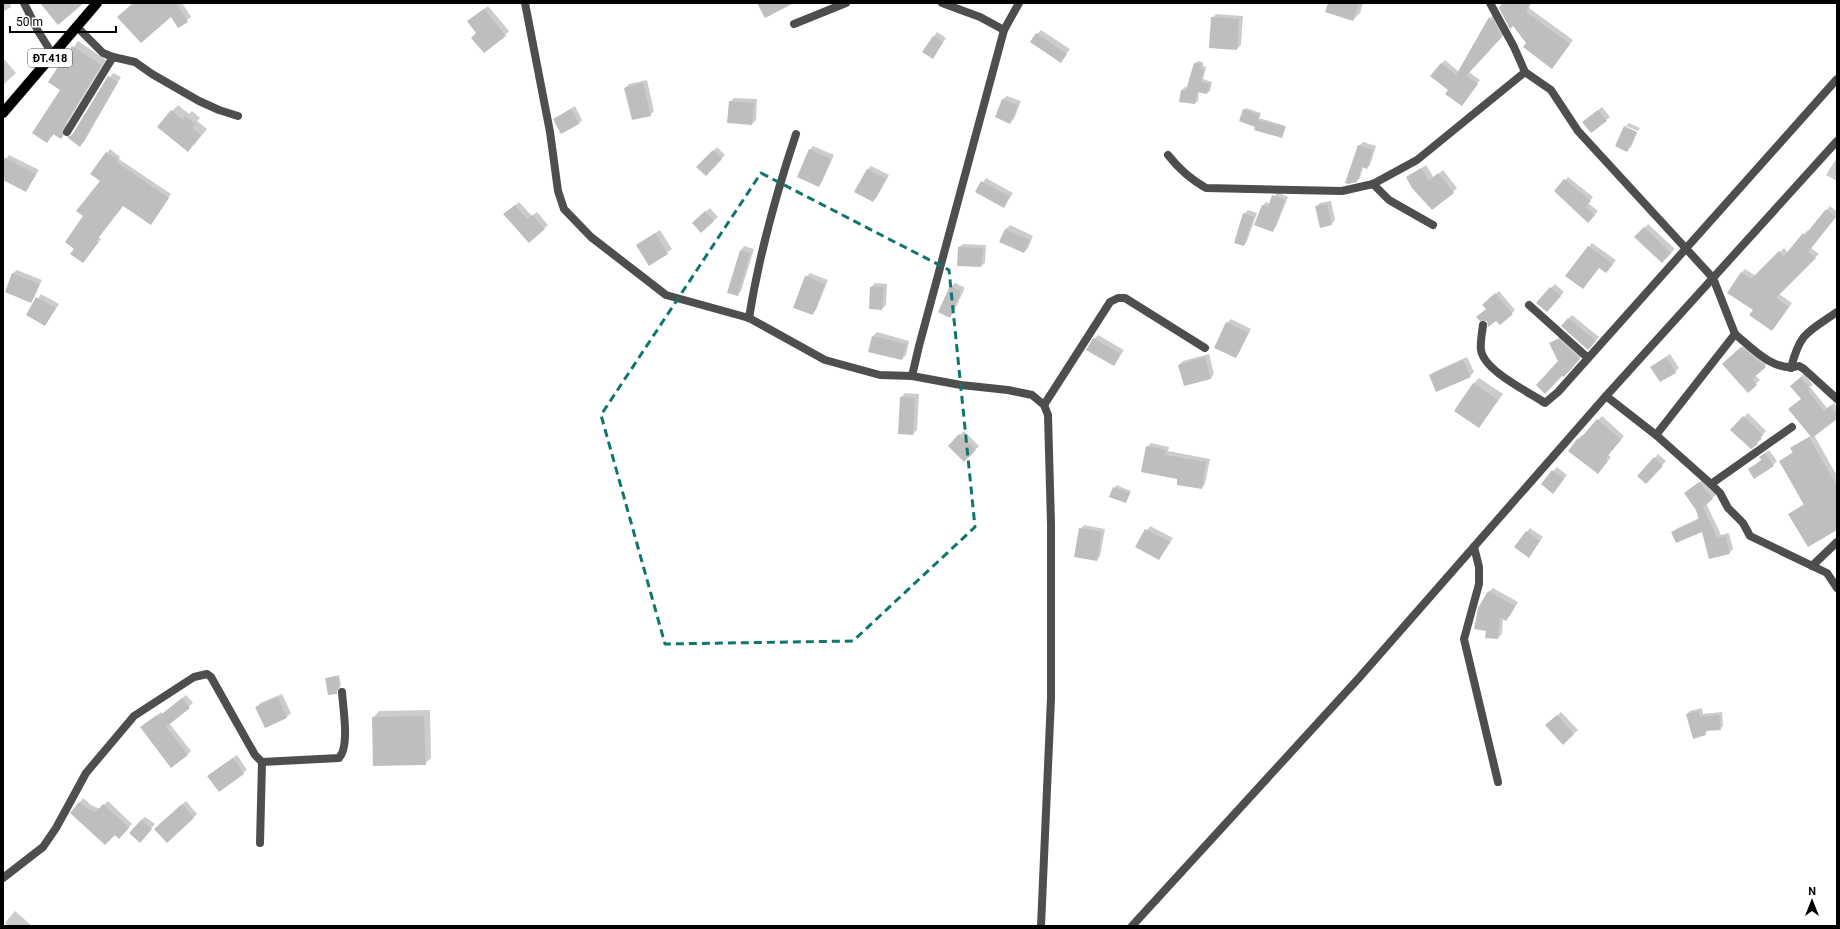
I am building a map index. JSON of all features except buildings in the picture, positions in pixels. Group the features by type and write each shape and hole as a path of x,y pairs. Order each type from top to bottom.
{"main road":[{"name":"ĐT.418","path":"3,113 97,3"}],"street":[{"path":"24,3 38,31 53,55"},
{"path":"525,3 550,132 558,192 564,209 591,237 666,295 749,318 826,360 880,374 912,376 961,385 1008,390 1032,395 1044,404 1048,415 1051,524 1051,698 1041,926"},
{"path":"794,24 846,3"},
{"path":"942,3 980,17 1004,30"},
{"path":"912,376 918,346 1004,30 1019,3"},
{"path":"1490,3 1514,47 1525,72 1551,90 1578,132 1695,260 1714,278 1735,334 1774,364 1791,368 1799,366 1804,369 1837,399"},
{"path":"76,27 103,53 135,62 152,74 200,101 219,110 238,116"},
{"path":"67,132 113,57"},
{"path":"1168,155 1180,170 1193,181 1206,188 1342,191 1373,184 1416,160 1525,72"},
{"path":"1483,325 1481,351 1489,365 1545,403 1558,392 1837,79"},
{"path":"749,318 756,271 780,183 796,134"},
{"path":"1132,926 1353,685 1606,396 1837,141"},
{"path":"1373,184 1389,200 1433,226"},
{"path":"1044,404 1110,302 1118,298 1125,298 1205,348"},
{"path":"1529,305 1588,358"},
{"path":"1791,368 1796,348 1804,335 1837,312"},
{"path":"1656,435 1735,334"},
{"path":"1606,396 1656,435 1711,484 1720,493 1728,508 1742,523 1750,536 1827,573 1837,588"},
{"path":"1711,484 1792,427"},
{"path":"1812,566 1837,542"},
{"path":"1474,547 1479,567 1479,584 1464,639 1498,782"},
{"path":"3,878 43,847 56,828 86,773 134,716 194,677 206,674 211,677 255,755 262,762 260,843"},
{"path":"262,762 339,758 344,753 345,744 342,692"}],"highlighted area":[{"path":"761,173 949,270 975,527 853,641 665,644 601,415"}]}
